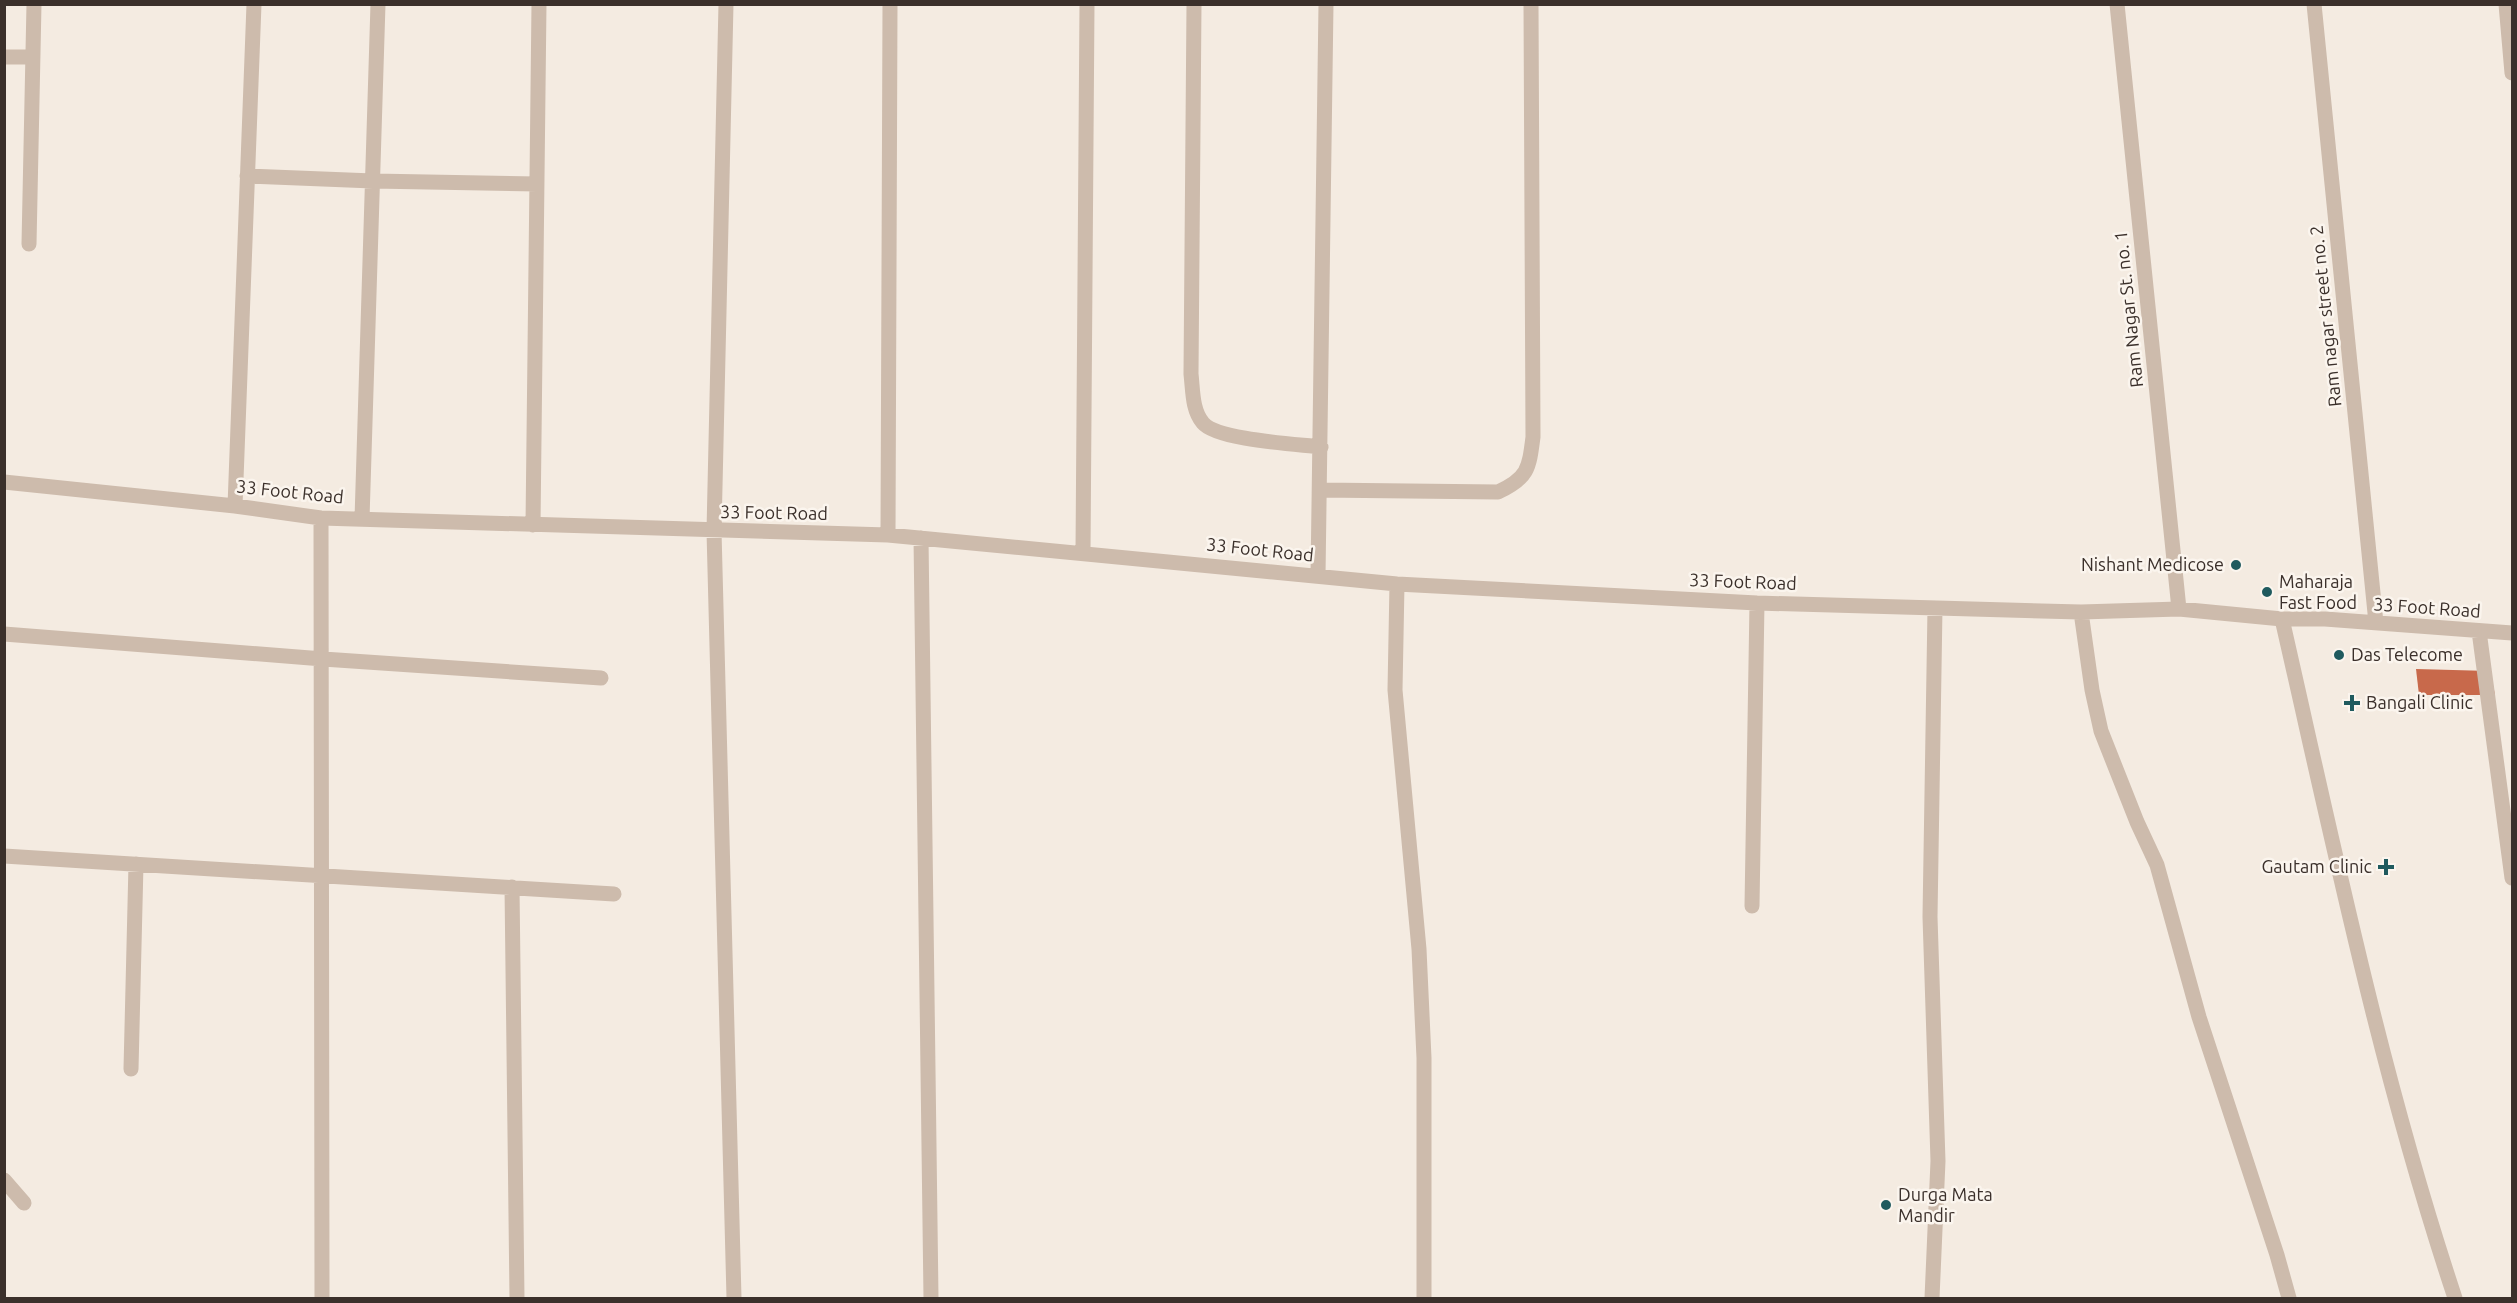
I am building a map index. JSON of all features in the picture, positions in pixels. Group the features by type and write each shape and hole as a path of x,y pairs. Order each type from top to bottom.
{"street":[{"path":"29,244 34,4"},
{"path":"235,506 254,4"},
{"path":"362,519 378,4"},
{"path":"533,525 540,4"},
{"path":"726,4 714,531 734,1299"},
{"path":"888,535 890,4"},
{"path":"1083,552 1088,4"},
{"path":"1194,4 1191,374 1194,406 1204,425 1227,436 1321,447"},
{"path":"1318,576 1326,4"},
{"path":"1320,490 1498,492 1517,483 1529,464 1533,437 1531,4"},
{"name":"Ram Nagar St. no. 1","path":"2117,4 2179,609"},
{"name":"Ram nagar street no. 2","path":"2314,4 2376,623"},
{"path":"2506,4 2512,73"},
{"path":"4,57 33,57"},
{"path":"247,176 537,184"},
{"name":"33 Foot Road","path":"4,482 235,506 321,518 888,535 1397,584 1757,603 2081,612 2179,609 2282,619 2325,619 2512,633"},
{"path":"321,518 322,1299"},
{"path":"921,538 931,1299"},
{"path":"1397,584 1395,690 1419,949 1424,1059 1424,1299"},
{"path":"1752,906 1757,603"},
{"path":"1932,1299 1938,1161 1930,917 1930,774 1935,608"},
{"path":"2081,612 2092,690 2101,731 2157,866 2191,992 2277,1255 2289,1299"},
{"path":"2282,619 2387,1075 2429,1222 2455,1299"},
{"path":"2479,631 2512,878"},
{"path":"4,634 601,678"},
{"path":"4,856 614,894"},
{"path":"131,1069 136,864"},
{"path":"512,887 517,1299"},
{"path":"4,1180 24,1203"}],"building":[{"path":"2416,669 2490,671 2495,695 2419,695"}],"place":[{"name":"Nishant Medicose","path":"2236,565"},
{"name":"Maharaja Fast Food","path":"2267,592"},
{"name":"Das Telecome","path":"2339,655"},
{"name":"Bangali Clinic","path":"2352,703"},
{"name":"Gautam Clinic","path":"2386,867"},
{"name":"Durga Mata Mandir","path":"1886,1205"}]}
